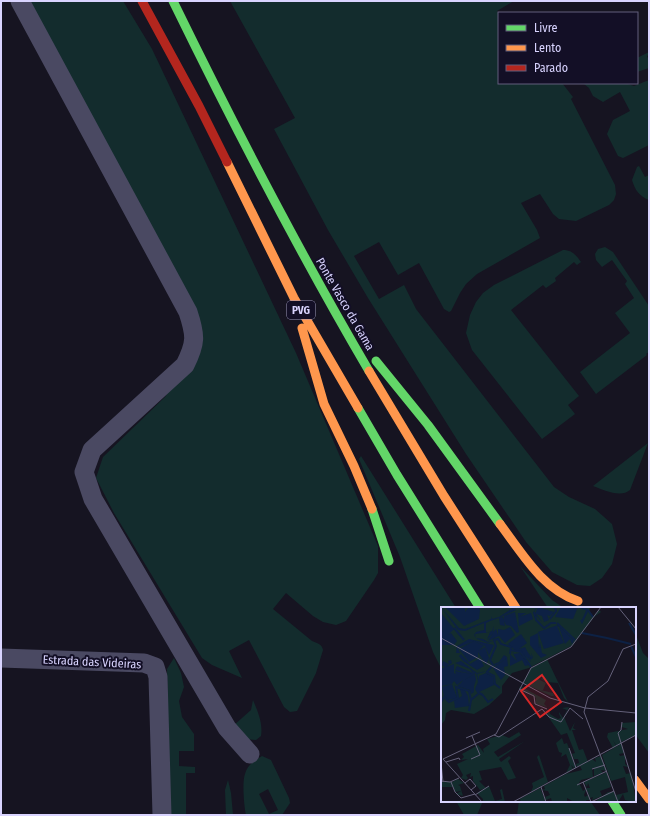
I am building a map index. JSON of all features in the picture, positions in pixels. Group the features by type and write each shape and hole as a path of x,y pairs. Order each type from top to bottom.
{"highway":[{"name":"PVG","path":"142,1 198,106 294,298 397,475 479,607"},
{"name":"Ponte Vasco da Gama","path":"173,1 252,158 331,305 405,432 515,607"},
{"path":"294,298 324,404 354,466 376,519 389,561"},
{"path":"331,305 428,425 538,574 557,591 578,601"},
{"path":"636,781 649,799"},
{"path":"613,802 621,815"}],"street":[{"path":"20,1 188,312 194,330 192,350 185,365 92,450 84,472 92,499 227,728 250,754"},
{"name":"Estrada das Videiras","path":"1,658 144,663 155,667 158,677 162,815"}],"green space":[{"path":"20,1 123,1 152,49 296,353 378,546 378,573 346,621 336,625 323,622 313,616 286,593 273,609 312,641 320,645 323,650 316,673 297,711 290,712 284,707 249,640 229,651 242,678 212,665 202,658 114,513 96,478 103,457 165,397 185,365 194,330"},
{"path":"230,1 514,1 497,11 498,84 563,84 573,97 571,99 615,185 616,194 614,200 609,205 576,221 559,219 553,214 540,194 521,203 540,238 477,274 466,284 449,312 444,309 419,263 398,275 379,242 354,256 379,299 404,285 416,309 554,487 569,497 595,509 612,524 617,544 612,564 602,578 590,586 577,585 552,572 526,542 466,454 368,298 328,230 274,129 295,118"},
{"path":"649,52 649,55 647,56 649,68 638,72 638,58"},
{"path":"649,80 649,145 623,158 618,156 607,134 613,120 630,111 620,92 603,102 593,96 589,88 584,84 628,84 634,86"},
{"path":"639,166 645,177 649,175 649,200 638,192 632,180 637,167"},
{"path":"605,247 613,252 649,306 649,352 596,394 580,372 630,333 615,313 634,298 625,284 627,281 612,260 602,267 596,260 595,254 598,249"},
{"path":"563,250 574,253 581,262 577,265 574,262 555,278 556,281 546,288 543,285 511,310 579,396 568,405 575,414 542,439 472,350 466,333 470,315 476,302 483,293 494,285"},
{"path":"648,443 630,490 617,493 593,486"},
{"path":"361,456 455,607 441,607 441,668 433,652 400,557 359,459"},
{"path":"520,566 552,600 562,607 547,607"},
{"path":"636,635 643,653 649,659 649,753 636,735"},
{"path":"174,658 181,673 184,687 179,701 182,717 194,734 194,751 179,751 179,766 195,767 195,773 186,773 186,815 170,815 167,669"},
{"path":"253,700 261,722 261,736 256,740 246,739 233,726 251,710"},
{"path":"262,756 271,760 289,798 290,803 282,815 246,815 244,778 249,765","holes":["268,789 278,810 269,814 259,794"]},
{"path":"228,780 233,815 226,815 225,790"},
{"path":"457,802 483,802 477,815 464,815"},
{"path":"519,802 591,802 600,815 517,815"}],"traffic: fast":[{"path":"173,1 267,188 369,371"},
{"path":"376,361 428,425 500,524"},
{"path":"358,408 397,475 479,607"},
{"path":"372,509 389,561"},
{"path":"613,802 621,815"}],"traffic: slow":[{"path":"227,162 294,298 358,408"},
{"path":"302,328 324,404 354,466 372,509"},
{"path":"369,371 444,496 515,607"},
{"path":"500,524 525,558 543,579 565,595 578,601"},
{"path":"636,781 649,799"}],"traffic: jam":[{"path":"142,1 199,106 227,162"}]}
